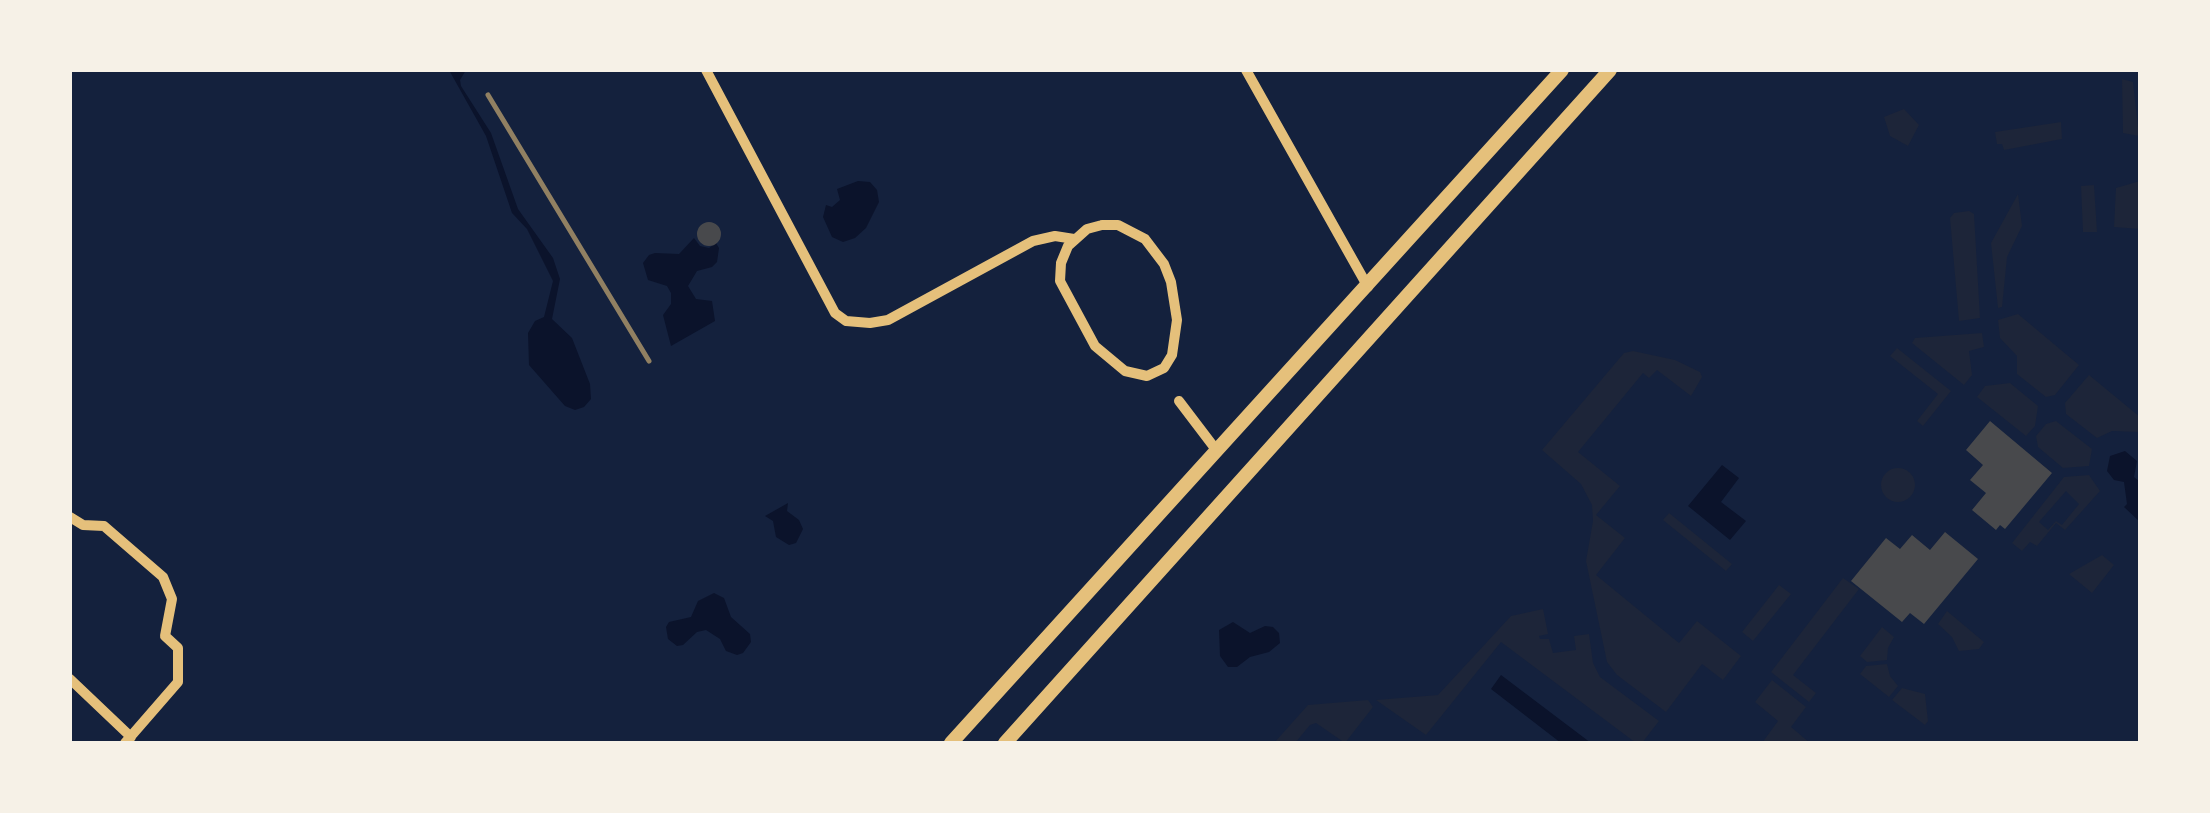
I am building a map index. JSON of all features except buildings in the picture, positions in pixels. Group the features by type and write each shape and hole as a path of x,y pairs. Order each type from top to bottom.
{"main road":[{"path":"951,743 1562,70"},
{"path":"1005,743 1610,70"}],"street":[{"path":"706,70 832,308 846,321 888,320 1033,241 1055,236 1074,239 1086,229 1118,225 1133,230 1154,248 1171,282 1177,320 1172,355 1161,377 1125,372 1104,356 1087,335 1060,282 1060,263 1074,239"},
{"path":"1246,70 1368,287"},
{"path":"1179,400 1217,451"},
{"path":"70,517 83,525 104,526 163,577 172,599 164,636 178,648 178,682 128,740 70,679"}],"shaded area":[{"path":"449,70 466,70 461,86 491,133 518,209 553,258 560,279 552,319 572,338 590,384 591,399 584,407 575,410 565,406 529,365 528,333 535,321 544,317 553,281 527,229 512,213 486,136"},
{"path":"2122,79 2133,82 2139,136 2123,133"},
{"path":"1904,109 1919,125 1908,146 1890,136 1884,117"},
{"path":"2061,122 2062,139 2004,150 2002,144 1997,144 1995,132"},
{"path":"858,181 870,182 877,190 879,202 866,228 843,242 832,237 823,217 826,205 832,207 840,200 837,189"},
{"path":"2140,181 2140,229 2114,227 2116,188"},
{"path":"2094,185 2097,232 2083,232 2081,186"},
{"path":"2018,194 2022,226 2007,257 2002,307 1998,308 1991,243"},
{"path":"1954,213 1974,214 1980,318 1959,321 1950,218"},
{"path":"694,238 700,246 709,248 716,243 719,248 717,262 697,271 688,286 696,299 712,301 715,321 671,346 663,315 671,304 671,293 667,286 648,280 643,263 655,253 679,254"},
{"path":"2018,314 2079,365 2055,395 2046,397 2017,374 2017,356 2000,338 1998,320"},
{"path":"1982,333 1984,347 1969,351 1972,375 1964,385 1912,343 1915,338"},
{"path":"1897,348 1951,391 1923,426 1917,421 1938,394 1890,356"},
{"path":"1633,351 1675,360 1700,372 1702,377 1691,396 1657,370 1649,378 1643,373 1578,452 1620,486 1596,515 1625,538 1596,575 1679,643 1697,621 1741,656 1723,680 1702,664 1666,712 1617,675 1607,662 1586,561 1592,505 1581,484 1542,450 1624,353"},
{"path":"2089,375 2140,417 2140,432 2112,431 2097,438 2066,414 2065,403"},
{"path":"2010,383 2038,406 2035,426 2026,436 1977,397 1985,386"},
{"path":"2056,421 2092,449 2089,466 2063,468 2038,447 2036,436 2046,424"},
{"path":"2125,451 2137,461 2134,477 2140,482 2140,522 2124,507 2124,482 2114,480 2107,471 2110,456"},
{"path":"1722,465 1739,478 1721,502 1746,521 1730,540 1688,506"},
{"path":"1898,468 1910,473 1915,485 1910,497 1898,502 1886,497 1881,485 1886,473"},
{"path":"2089,475 2100,491 2065,530 2056,523 2037,546 2030,542 2022,551 2012,543 2064,477","holes":["2066,491 2079,504 2062,525 2056,521 2048,530 2039,522"]},
{"path":"788,503 787,511 803,529 796,543 789,545 776,537 773,521 765,516"},
{"path":"1669,513 1732,564 1726,571 1663,520"},
{"path":"2102,555 2114,565 2092,593 2069,574"},
{"path":"1843,578 1859,589 1793,675 1816,693 1809,702 1771,672"},
{"path":"1779,585 1791,594 1753,641 1742,632"},
{"path":"714,593 724,598 731,617 750,634 751,642 743,653 726,651 720,639 706,630 697,632 683,645 677,646 668,639 669,622 691,617 698,601"},
{"path":"1543,609 1548,634 1539,636 1549,639 1553,653 1576,650 1574,636 1589,634 1593,663 1600,677 1659,721 1642,743 1636,743 1501,642 1426,735 1376,700 1438,695 1511,616"},
{"path":"1947,611 1984,642 1979,649 1959,651 1952,637 1938,624"},
{"path":"1233,622 1250,633 1273,627 1279,633 1280,643 1237,667 1228,667 1220,656 1219,630"},
{"path":"1882,627 1894,637 1887,660 1867,662 1860,656"},
{"path":"1887,664 1898,686 1889,697 1860,674 1866,666"},
{"path":"1501,675 1591,743 1561,743 1491,689"},
{"path":"1772,680 1806,707 1791,727 1810,743 1762,743 1778,721 1755,702"},
{"path":"1902,688 1925,694 1925,725 1892,700"},
{"path":"1368,700 1373,707 1345,743 1316,723 1295,743 1274,743 1308,705"}],"railway":[{"path":"488,95 649,361"}]}
